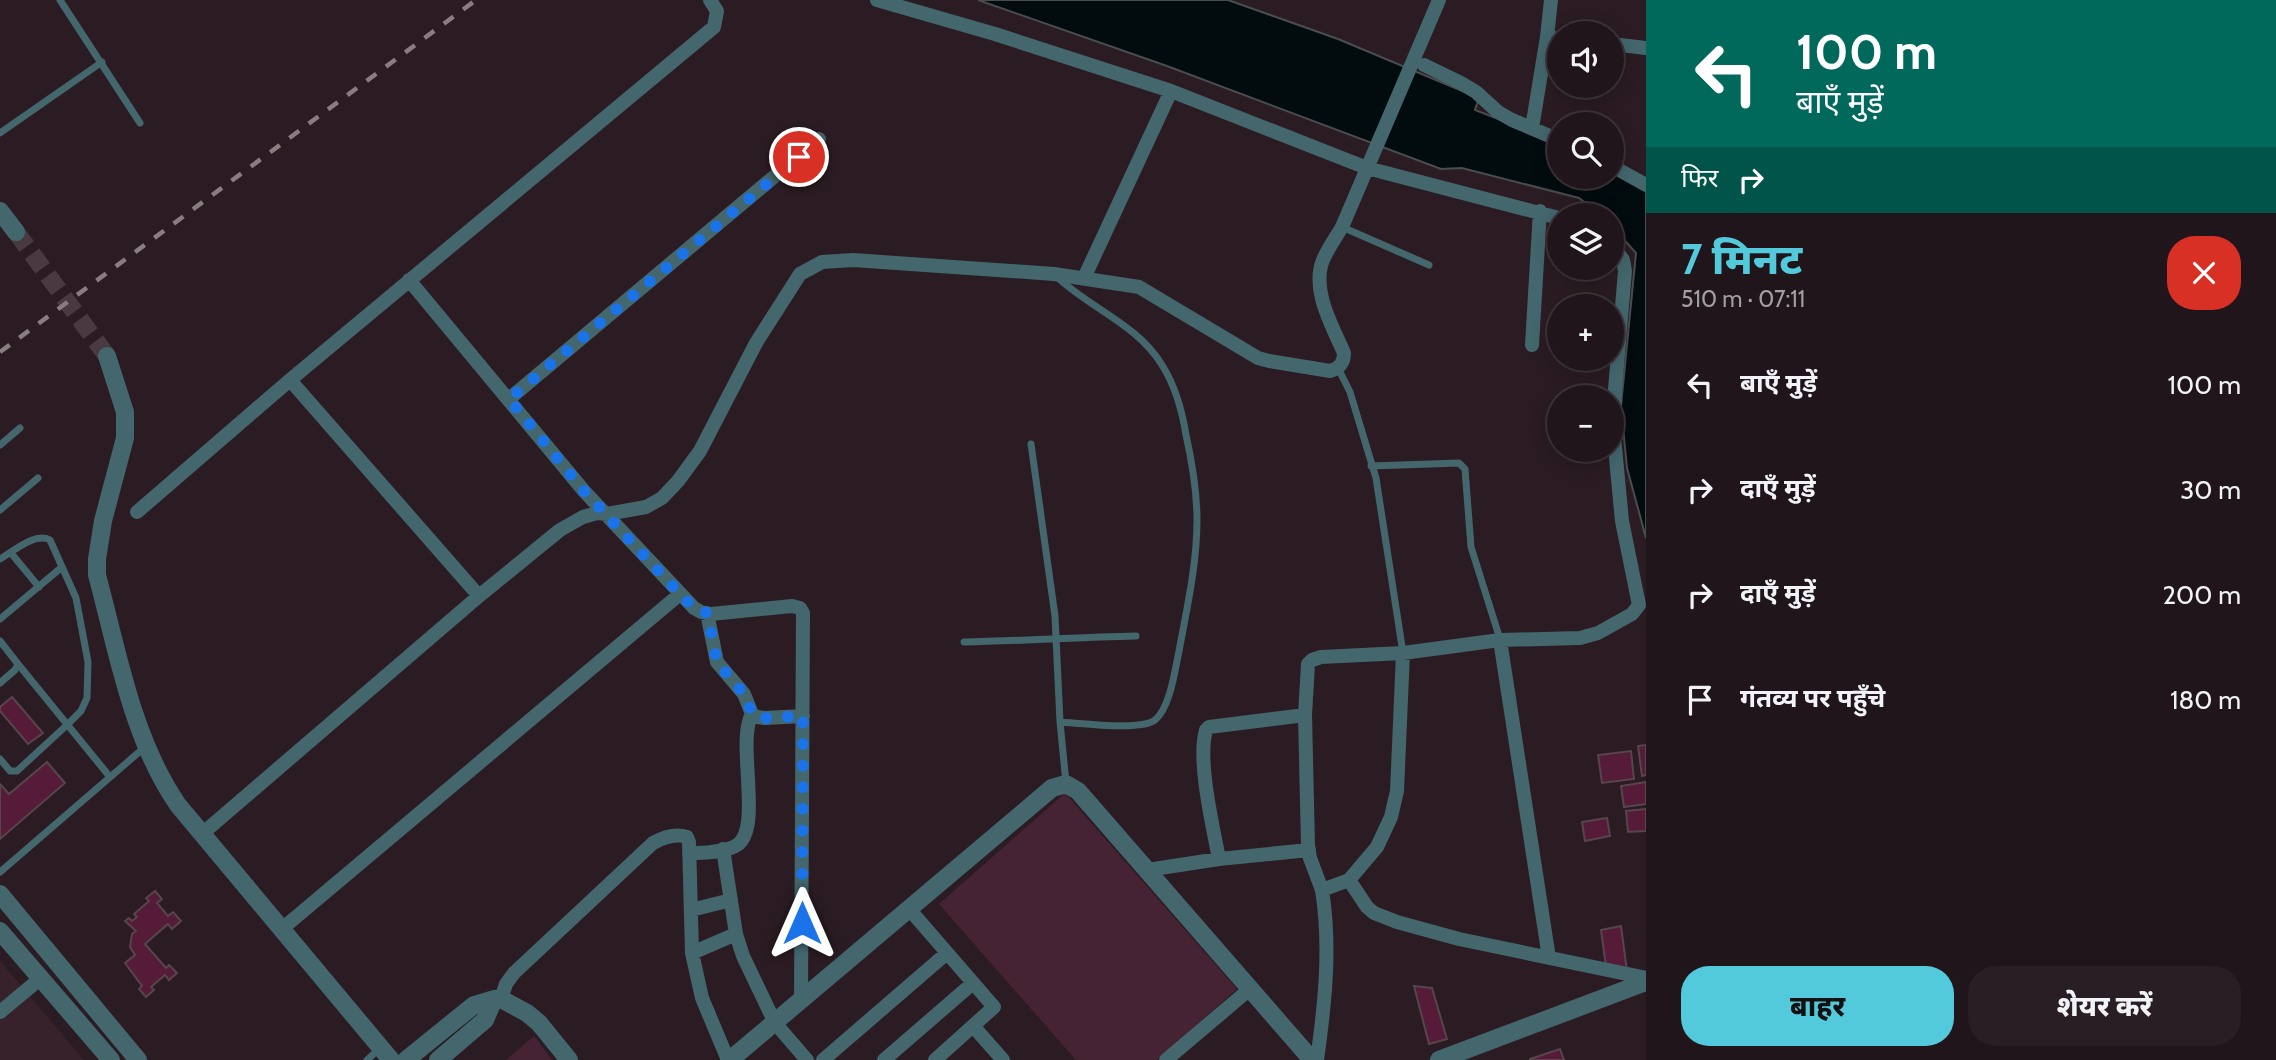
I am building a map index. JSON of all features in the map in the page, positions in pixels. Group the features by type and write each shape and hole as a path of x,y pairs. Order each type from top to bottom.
{"street":[{"path":"137,512 290,380 714,27 717,11 710,0"},
{"path":"877,0 995,34 1171,91 1368,166 1547,214"},
{"path":"203,833 560,530 583,517 646,507 662,498 700,451 756,343 800,274 822,262 853,260 1054,274 1142,288 1258,358 1330,371 1338,368 1344,360 1344,353 1321,295 1320,272 1323,259 1342,227 1368,166 1420,60 1439,0"},
{"path":"1551,0 1552,21"},
{"path":"1624,45 1646,48"},
{"path":"1420,60 1476,92 1498,112 1547,135"},
{"path":"1532,128 1547,64"},
{"path":"1084,278 1171,91"},
{"path":"509,399 819,139"},
{"path":"1624,173 1646,185"},
{"path":"0,211 16,232"},
{"path":"1532,345 1540,211"},
{"path":"1314,1060 1325,990 1326,917 1322,890 1308,850 1305,715 1308,664 1321,657 1403,653 1500,640 1580,638 1598,633 1632,614 1639,605 1622,521 1614,437 1624,266"},
{"path":"409,280 584,491 694,608 707,613 792,606 800,608 803,613 802,1000"},
{"path":"107,356 125,412 125,438 103,521 97,575 145,747 164,785 178,805 386,1054"},
{"path":"290,380 479,596"},
{"path":"283,928 680,594"},
{"path":"707,613 717,662 744,694 752,713 765,718 803,716"},
{"path":"1500,640 1549,958"},
{"path":"1322,890 1349,880 1377,847 1391,817 1397,791 1403,653"},
{"path":"689,854 736,846 741,841 749,816 747,728 752,713"},
{"path":"1219,859 1207,792 1204,747 1206,730 1209,727 1305,715"},
{"path":"438,1060 485,1020 514,973 653,843 666,836 683,835 689,842 692,953 702,998 729,1060 1052,788 1066,784 1078,791 1314,1060"},
{"path":"723,849 736,934 743,956 775,1023 807,1060"},
{"path":"1147,870 1308,850"},
{"path":"1349,880 1367,907 1374,913 1397,922 1459,939 1646,980"},
{"path":"0,894 138,1060"},
{"path":"691,910 731,900"},
{"path":"910,910 994,1007 935,1060"},
{"path":"0,931 111,1060"},
{"path":"692,953 736,934"},
{"path":"823,1060 947,953"},
{"path":"0,1012 41,978"},
{"path":"1439,1060 1646,980"},
{"path":"884,1060 973,983"},
{"path":"1167,1060 1251,988"},
{"path":"407,1060 474,1005 497,999 527,1013 539,1023 569,1060"},
{"path":"973,1026 1002,1059"}],"lane":[{"path":"60,0 141,123"},
{"path":"0,133 102,62"},
{"path":"1342,227 1429,265"},
{"path":"1054,274 1145,342 1163,367 1181,408 1197,518 1190,588 1175,673 1161,714 1152,722 1137,726 1060,722"},
{"path":"1338,368 1350,391 1376,478 1403,653"},
{"path":"0,445 20,428"},
{"path":"1031,444 1057,640 1060,722 1066,784"},
{"path":"1371,466 1459,463 1465,469 1471,547 1500,640"},
{"path":"0,510 38,478"},
{"path":"0,559 37,538 45,537 50,540 76,597 88,662 87,698 81,711 16,771 10,771 0,760"},
{"path":"11,553 39,587"},
{"path":"0,619 62,567"},
{"path":"964,642 1136,636"},
{"path":"0,641 110,777"},
{"path":"0,683 18,664"},
{"path":"0,872 145,747"},
{"path":"367,1060 386,1054"}],"shaded area":[{"path":"978,0 1228,0 1338,39 1479,98 1475,110 1547,138 1547,189 1624,189 1624,175 1646,189 1646,538 1627,468 1624,437 1623,385 1636,253 1624,240 1624,203 1585,203 1579,198 1462,168 1441,169 1167,66"},
{"path":"1065,793 1237,989 1157,1060 1076,1060 939,904"},
{"path":"0,961 84,1060 0,1060"},
{"path":"534,1036 552,1060 506,1060"}],"building":[{"path":"12,697 43,733 28,744 0,711 0,707"},
{"path":"1646,745 1646,775 1642,776 1638,746"},
{"path":"1631,751 1634,779 1602,783 1598,755"},
{"path":"47,762 65,783 0,839 0,784 9,794"},
{"path":"1646,782 1646,804 1624,807 1621,786"},
{"path":"1646,809 1646,831 1628,832 1626,811"},
{"path":"1607,818 1610,836 1585,841 1582,822"},
{"path":"155,891 162,899 157,903 168,916 173,912 181,921 172,929 168,924 145,944 166,968 169,965 177,973 169,980 165,975 151,987 154,990 146,997 139,989 142,986 125,963 135,955 130,947 132,934 136,931 125,921 129,918 132,921 137,917 134,914 149,901 146,898"},
{"path":"1621,926 1627,971 1606,967 1601,930"},
{"path":"1414,986 1432,988 1447,1039 1429,1044"},
{"path":"1560,1049 1564,1060 1530,1060 1530,1059"}],"tunnel":[{"path":"16,232 107,356"}],"railway":[{"path":"0,352 476,0"}],"route":[{"path":"799,157 509,399 584,491 694,608 707,613 717,662 744,694 752,713 765,718 803,716 802,923"}]}
